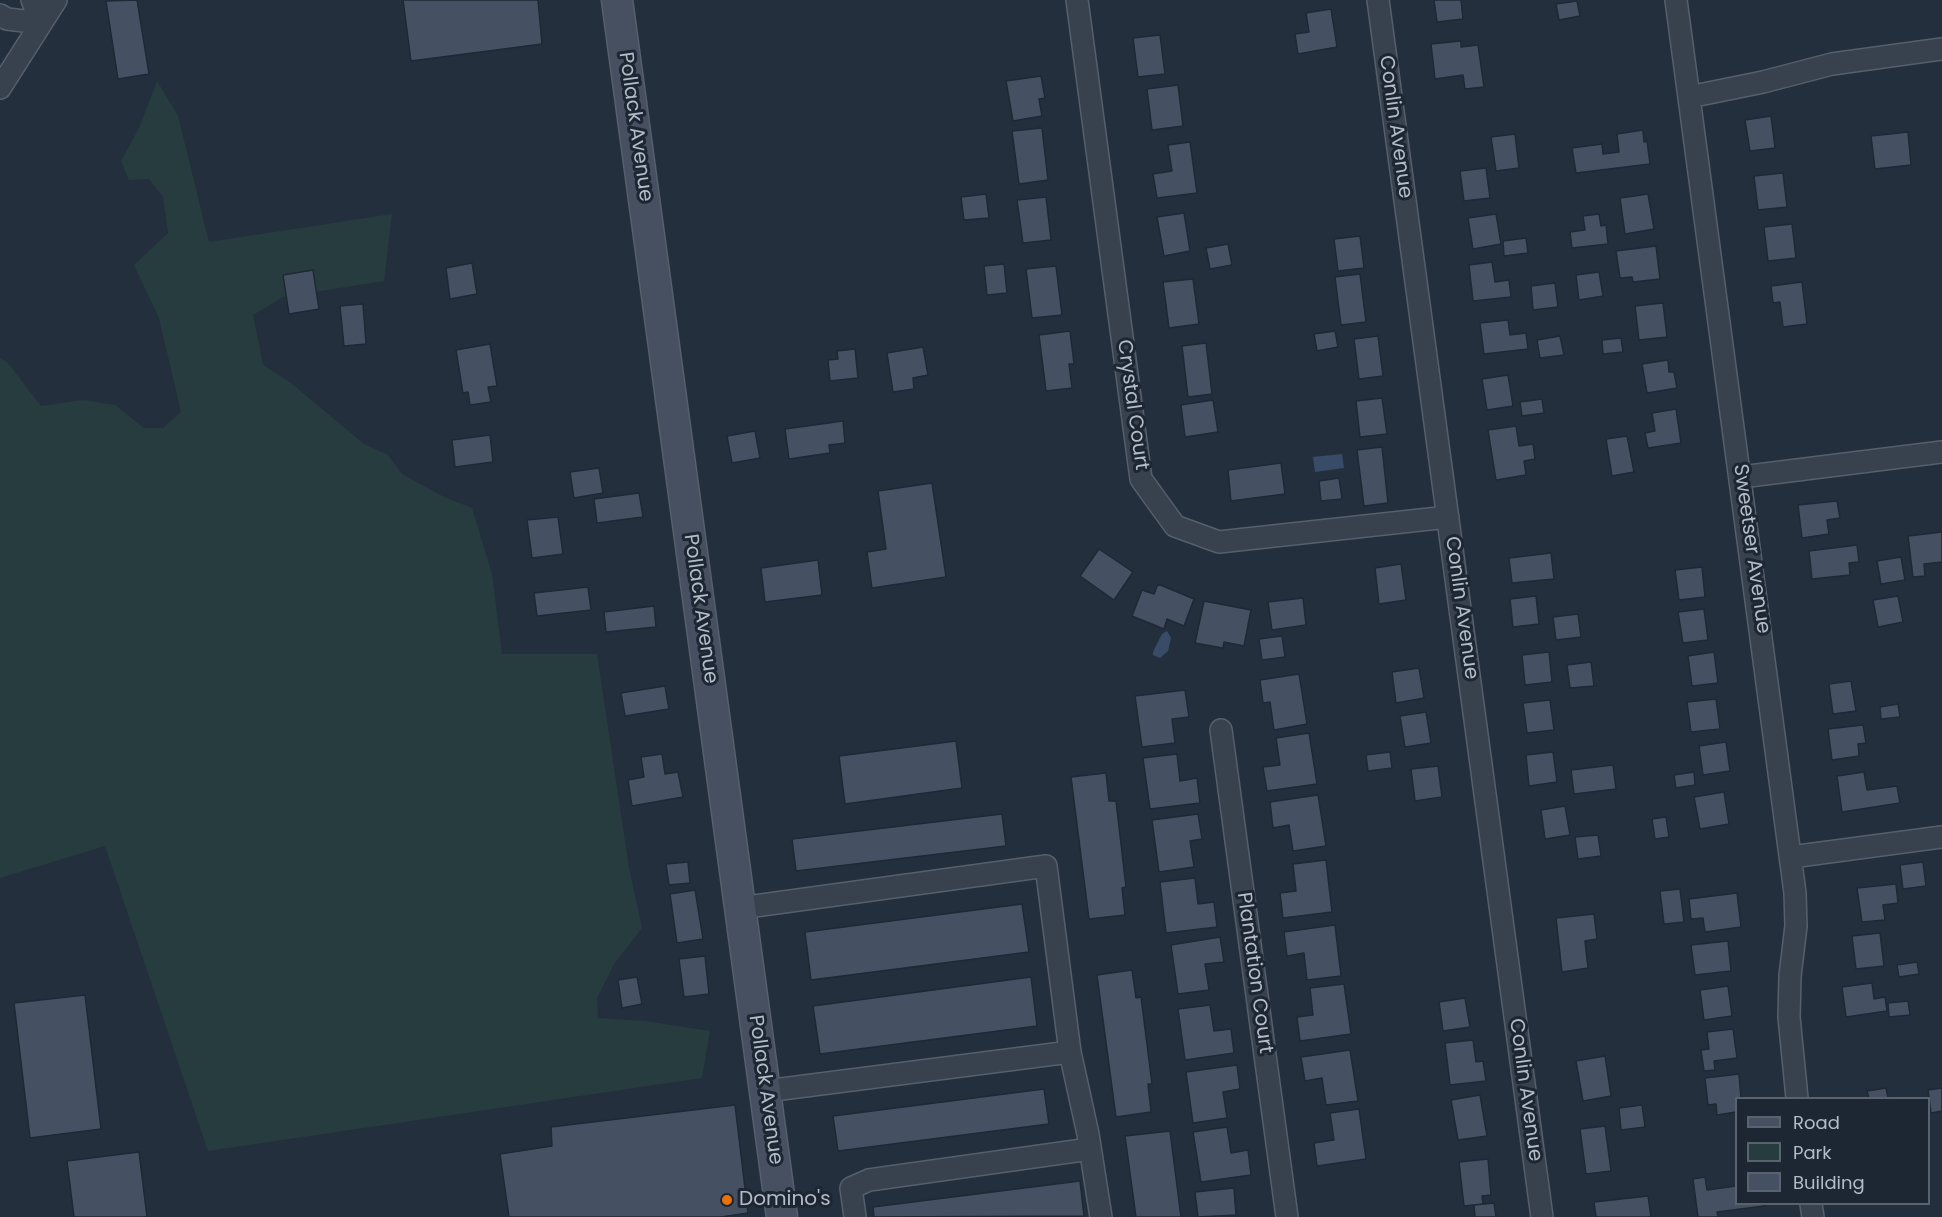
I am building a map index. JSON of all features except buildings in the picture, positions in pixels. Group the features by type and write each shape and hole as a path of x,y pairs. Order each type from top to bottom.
{"street":[{"path":"32,0 41,22"},
{"path":"0,87 56,0"},
{"name":"Pollack Avenue","path":"617,0 782,1217"},
{"name":"Crystal Court","path":"1077,0 1141,479 1175,526 1219,542 1448,517"},
{"name":"Conlin Avenue","path":"1378,0 1542,1217"},
{"name":"Sweetser Avenue","path":"1676,0 1791,857 1796,926 1790,976 1789,1017 1797,1097"},
{"path":"0,15 7,19 41,22"},
{"path":"1689,96 1763,82 1832,64 1942,49"},
{"path":"1741,477 1942,452"},
{"name":"Plantation Court","path":"1221,730 1287,1217"},
{"path":"1791,857 1942,837"},
{"path":"740,908 1046,866 1070,1052 1101,1217"},
{"path":"766,1091 1070,1052"},
{"path":"855,1217 851,1188 869,1180 1090,1149"}],"green space":[{"path":"157,81 178,116 209,242 392,214 384,281 283,297 253,315 263,365 291,383 364,444 388,455 402,474 444,497 472,508 492,574 502,654 597,654 629,868 642,928 614,964 597,998 598,1018 645,1021 710,1031 702,1078 208,1151 105,846 0,878 0,358 7,362 41,406 83,400 115,405 144,428 163,428 181,412 159,318 134,265 168,233 163,197 149,179 129,180 121,161 139,128"}],"water":[{"path":"1342,454 1344,468 1315,472 1313,457"},
{"path":"1167,631 1171,638 1168,651 1160,658 1153,655 1153,652 1162,634"}],"place":[{"name":"Domino's","path":"727,1200"}]}
